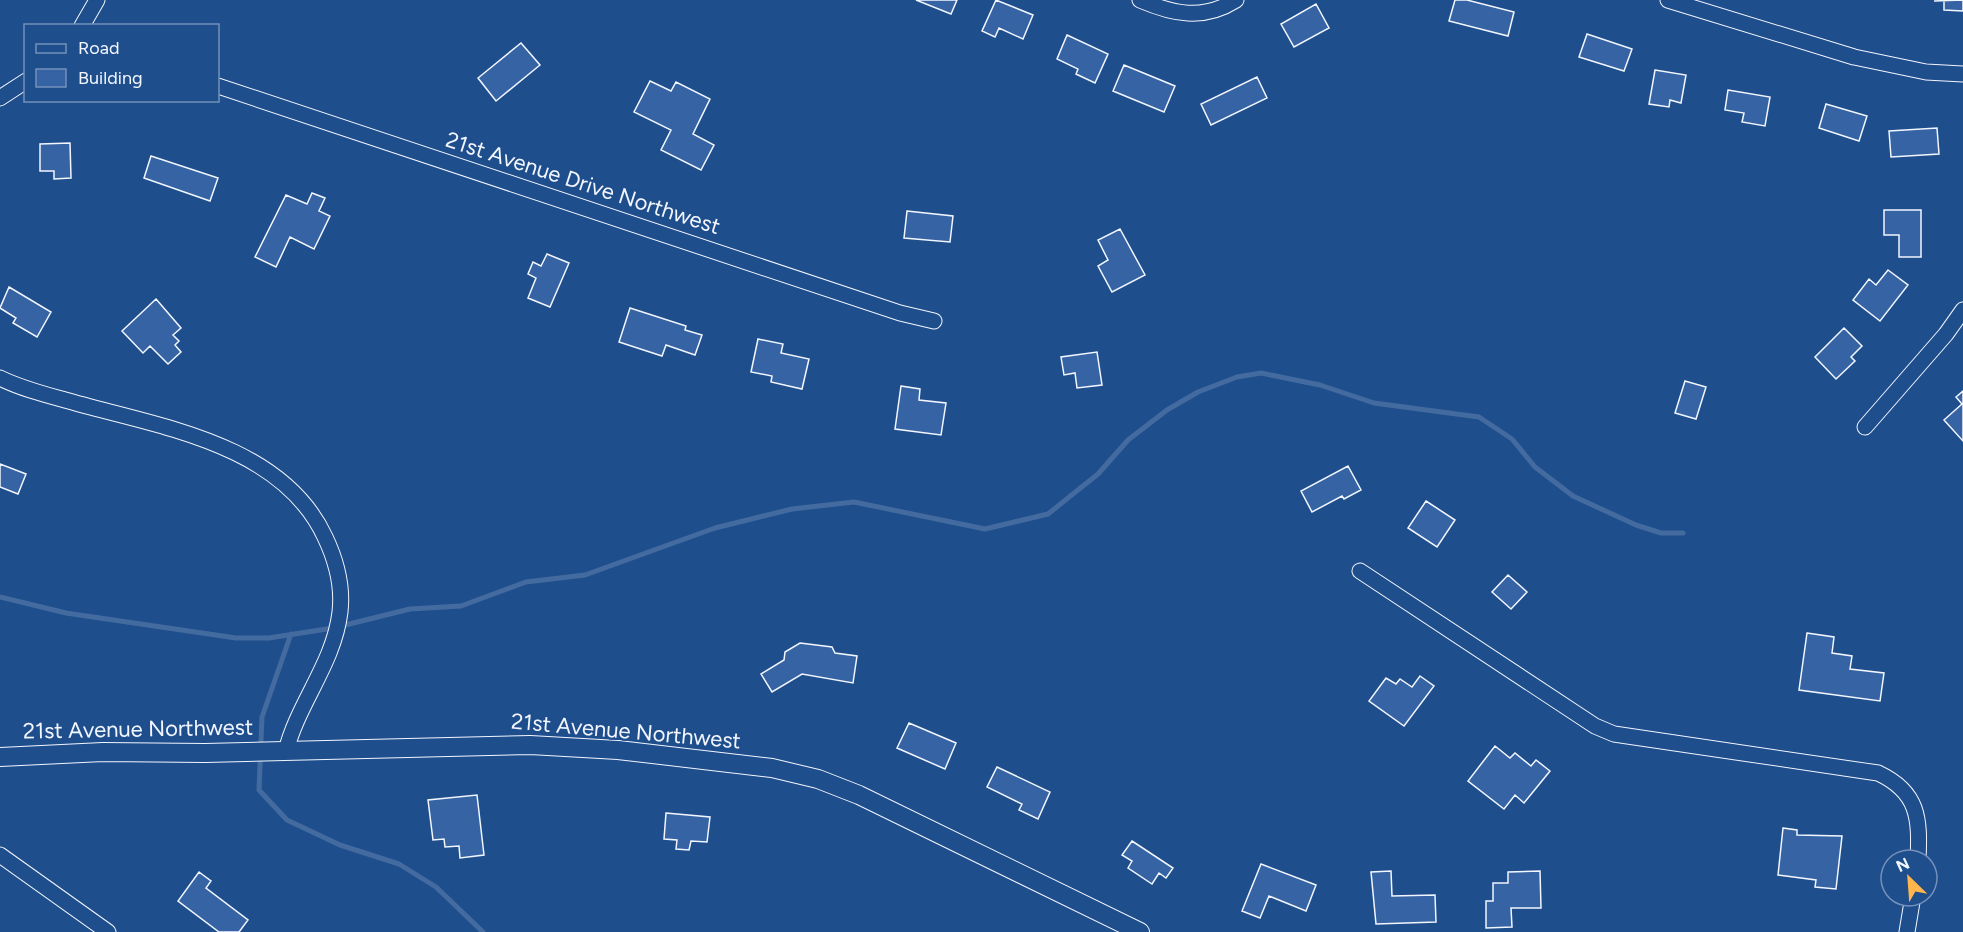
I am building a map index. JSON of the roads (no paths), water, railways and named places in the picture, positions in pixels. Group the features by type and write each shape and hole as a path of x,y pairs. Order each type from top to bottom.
{"street":[{"path":"83,24 97,0"},
{"path":"1140,0 1164,10 1185,14 1212,11 1236,0"},
{"path":"1668,0 1854,57 1926,72 1963,74"},
{"path":"0,98 24,82"},
{"name":"21st Avenue Drive Northwest","path":"219,86 900,313 934,321"},
{"path":"1865,427 1946,334 1963,310"},
{"path":"0,378 38,392 220,446 271,472 302,500 319,524 334,557 340,612 331,650 296,718 286,751"},
{"path":"1360,571 1595,726 1614,734 1878,773 1903,789 1919,817 1918,848"},
{"name":"21st Avenue Northwest","path":"0,757 103,752 286,751 530,745 618,750 772,768 819,779 859,795 1140,932"},
{"path":"0,855 108,932"},
{"path":"1907,932 1911,908"}],"waterway":[{"path":"0,597 66,613 236,638 269,638 333,628 410,609 461,606 526,582 585,575 715,528 792,509 854,502 985,529 1048,514 1098,474 1128,440 1167,410 1198,392 1237,377 1261,373 1320,385 1374,403 1479,417 1512,439 1535,467 1573,496 1636,525 1661,533 1683,533"},
{"path":"291,634 262,717 259,790 287,820 340,845 399,864 436,887 483,932"}]}
